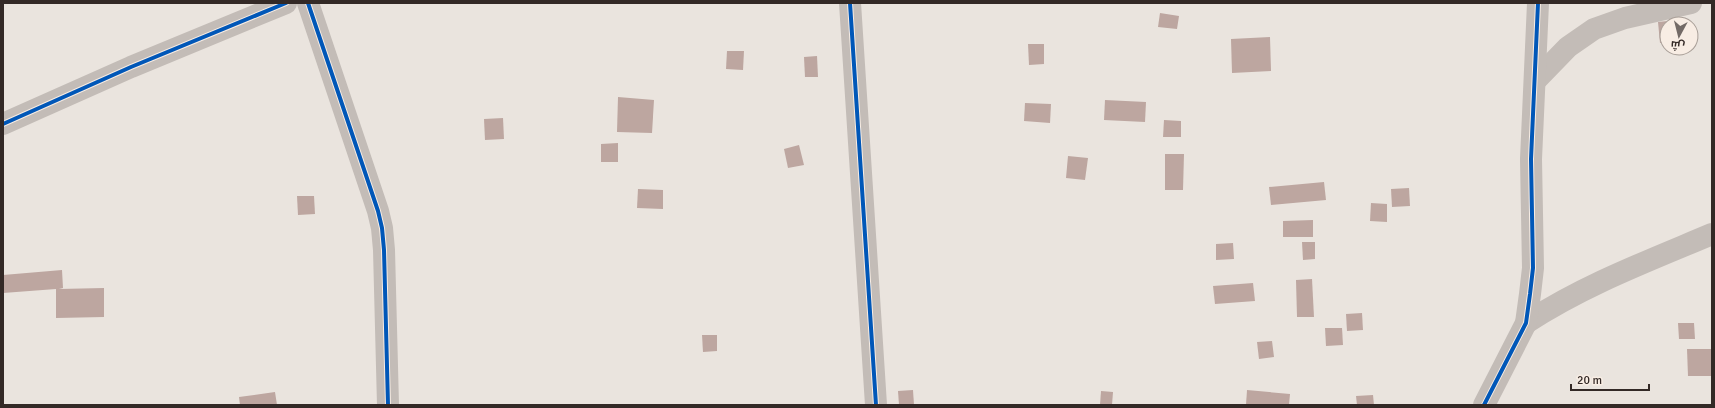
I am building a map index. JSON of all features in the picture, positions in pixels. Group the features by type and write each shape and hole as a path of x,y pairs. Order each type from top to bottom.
{"street":[{"path":"3,124 131,67 286,3"},
{"path":"308,3 382,228 384,250 388,405"},
{"path":"850,3 876,405"},
{"path":"1484,403 1526,323 1533,268 1530,159 1538,3"},
{"path":"1535,81 1568,47 1594,29 1625,18 1692,3"},
{"path":"1526,323 1545,311 1603,280 1712,234"}],"building":[{"path":"1160,13 1179,16 1177,29 1158,27"},
{"path":"1270,37 1271,71 1232,73 1231,39"},
{"path":"1028,44 1044,44 1044,64 1029,65"},
{"path":"727,51 744,51 743,70 726,69"},
{"path":"817,56 818,77 805,77 804,57"},
{"path":"618,97 654,100 652,133 617,132"},
{"path":"1105,100 1146,102 1145,122 1104,120"},
{"path":"1025,103 1051,104 1050,123 1024,121"},
{"path":"503,118 504,139 485,140 484,119"},
{"path":"1164,120 1181,121 1181,137 1163,137"},
{"path":"618,143 618,162 601,162 601,144"},
{"path":"799,145 804,165 788,168 784,149"},
{"path":"1165,154 1184,154 1183,190 1165,190"},
{"path":"1068,156 1088,158 1085,180 1066,178"},
{"path":"1324,182 1326,200 1271,205 1269,187"},
{"path":"1409,188 1410,206 1392,207 1391,189"},
{"path":"638,189 663,190 663,209 637,208"},
{"path":"297,196 314,196 315,214 298,215"},
{"path":"1371,203 1387,204 1387,222 1370,221"},
{"path":"1313,220 1313,237 1283,237 1283,221"},
{"path":"1302,242 1315,242 1315,259 1303,260"},
{"path":"1233,243 1234,259 1216,260 1216,244"},
{"path":"62,270 63,288 59,289 104,288 104,317 56,318 56,289 3,293 3,275"},
{"path":"1312,279 1314,317 1297,317 1296,280"},
{"path":"1253,283 1255,301 1215,304 1213,286"},
{"path":"1362,313 1363,330 1347,331 1346,314"},
{"path":"1678,323 1694,323 1695,339 1679,339"},
{"path":"1325,328 1342,328 1343,345 1326,346"},
{"path":"702,335 717,335 717,351 703,352"},
{"path":"1272,341 1274,357 1259,359 1257,342"},
{"path":"1687,349 1712,349 1712,376 1688,376"},
{"path":"913,390 914,405 899,405 898,391"},
{"path":"1247,390 1290,394 1289,405 1246,405"},
{"path":"1101,391 1113,392 1112,405 1100,405"},
{"path":"275,392 277,405 240,405 239,397"},
{"path":"1373,395 1374,405 1357,405 1356,396"}],"cycle path":[{"path":"3,124 131,67 286,3"},
{"path":"308,3 378,211 382,228 384,250 388,405"},
{"path":"850,3 876,405"},
{"path":"1484,405 1526,323 1530,294 1533,268 1531,159 1538,3"}]}
